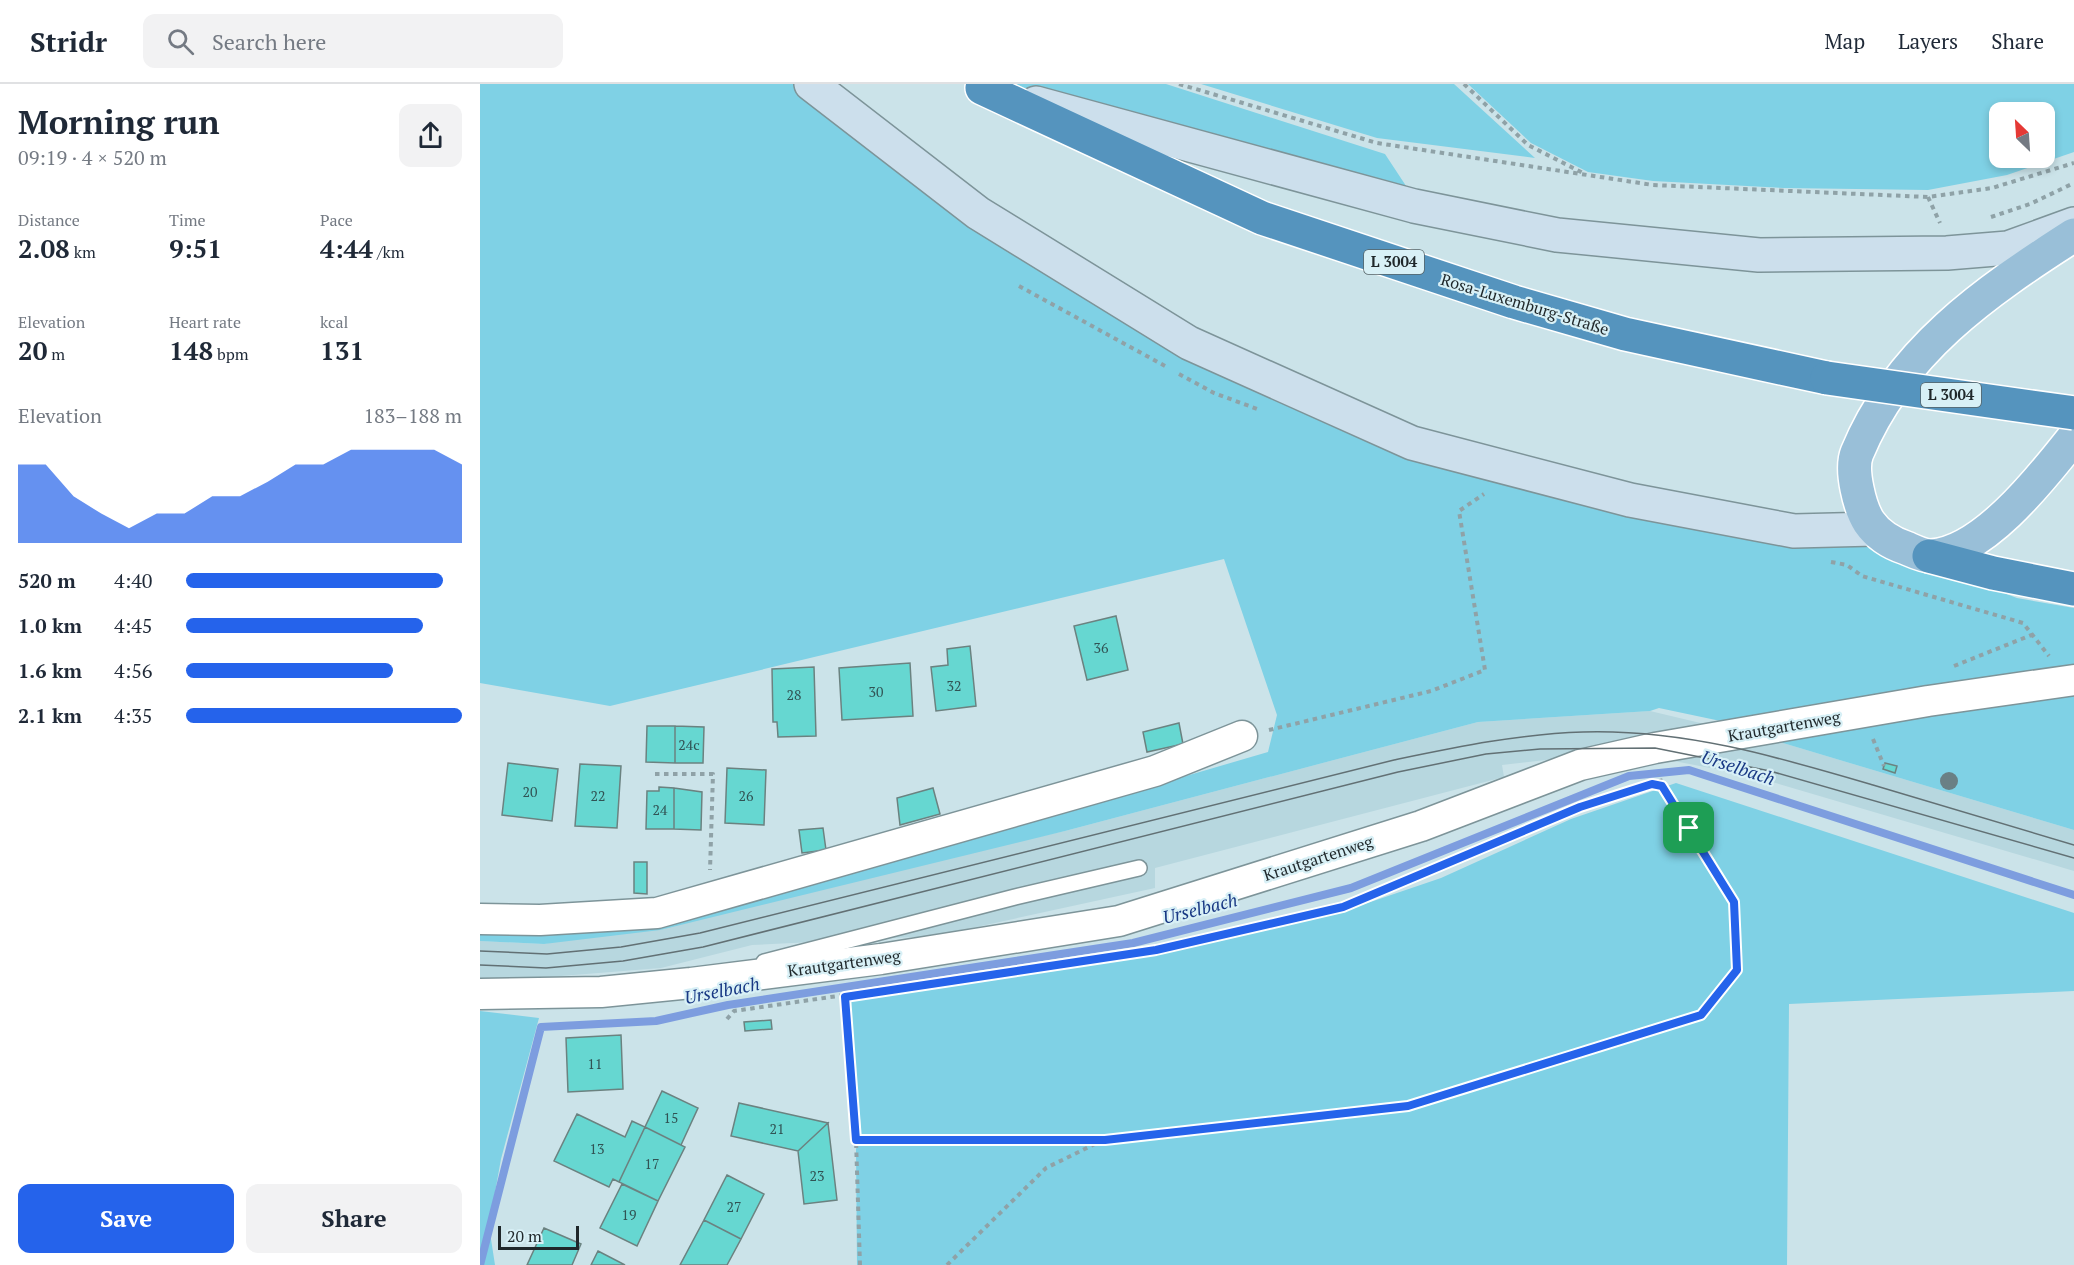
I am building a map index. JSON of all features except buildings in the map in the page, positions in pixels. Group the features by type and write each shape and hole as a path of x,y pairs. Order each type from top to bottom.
{"highway":[{"name":"Rosa-Luxemburg-Straße","path":"977,86 1262,218 1514,302 1625,334 1827,378 2074,413"},
{"path":"1929,556 1993,573 2074,589"}],"main road":[{"path":"812,84 978,213 1189,343 1412,443 1630,500 1794,531 1874,530"},
{"path":"977,86 1414,206 1557,234 1759,255 1947,253 2008,248 2074,224"},
{"path":"2074,235 1960,313 1920,354 1885,401 1856,455 1858,498 1862,511 1874,530 1893,543 1929,556 1953,552 1975,541 2036,483 2074,437"}],"street":[{"name":"Krautgartenweg","path":"480,994 601,992 707,981 881,959 1119,921 1421,826 1580,765 1655,748 1928,701 2074,680"},
{"path":"480,919 540,920 657,913 1155,771 1242,736"}],"lane":[{"path":"707,981 786,955 1139,868"}],"path":[{"path":"1179,84 1377,143 1653,185 1928,197 1992,188 2064,168 2074,163"},
{"path":"1464,84 1528,145 1587,175"},
{"path":"1989,218 2030,204 2074,183"},
{"path":"1928,197 1945,234"},
{"path":"1242,736 1431,691 1485,670 1459,511 1487,492"},
{"path":"1846,565 1862,576 2023,623 2034,634"},
{"path":"655,774 712,774 710,855"},
{"path":"726,1019 734,1011 845,997 1156,950 1343,907 1580,807 1652,784 1662,786 1734,902 1737,970 1701,1015 1408,1106 1105,1140 856,1140"},
{"path":"845,997 856,1140 860,1265"},
{"path":"947,1265 1046,1168 1105,1140"}],"shaded area":[{"path":"480,84 804,84 978,213 1411,458 1873,543 2017,598 2074,608 2074,669 1730,723 1659,708 1650,711 1478,722 1065,831 660,930 544,944 480,941 480,927 658,921 909,857 1268,752 1277,715 1224,559 610,706 480,683"},
{"path":"973,84 1166,84 1385,154 1412,195"},
{"path":"1201,84 1454,84 1535,158 1377,138"},
{"path":"1468,84 2074,84 2074,152 2055,159 2055,102 1989,102 1989,168 2027,168 2007,175 1928,190 1784,188 1653,181 1588,172 1531,143"},
{"path":"2074,696 2074,830 1776,741 1943,708"},
{"path":"1650,711 1776,741 2074,830 2074,871 1752,776 1653,757 1581,756 1502,765 1504,777 1155,868 1155,888 935,936 752,945 661,968 536,978 480,978 480,941 544,944 1065,831 1478,722"},
{"path":"1676,783 2074,913 2074,991 1789,1004 1787,1265 857,1265 856,1149 861,1129 849,1001 1159,954 1199,942 1344,911 1441,878 1571,819"},
{"path":"480,1011 539,1018 501,1159 489,1226 495,1265 480,1265"}],"waterway":[{"name":"Urselbach","path":"480,1265 541,1027 656,1021 728,1005 1133,943 1351,888 1629,776 1689,770 2074,895"}],"tram line":[{"path":"480,951 547,954 621,947 700,933 1394,760 1488,742 1559,733 1621,732 1658,735 1730,747 1837,775 2074,845"},
{"path":"480,965 546,968 623,961 703,947 1398,772 1486,754 1540,749 1655,748 1770,771 2074,858"}],"route":[{"path":"1652,784 1662,786 1689,828 1734,902 1737,970 1701,1015 1408,1106 1105,1140 856,1140 845,997 1156,950 1343,907 1446,866 1580,807 1652,784"}]}
